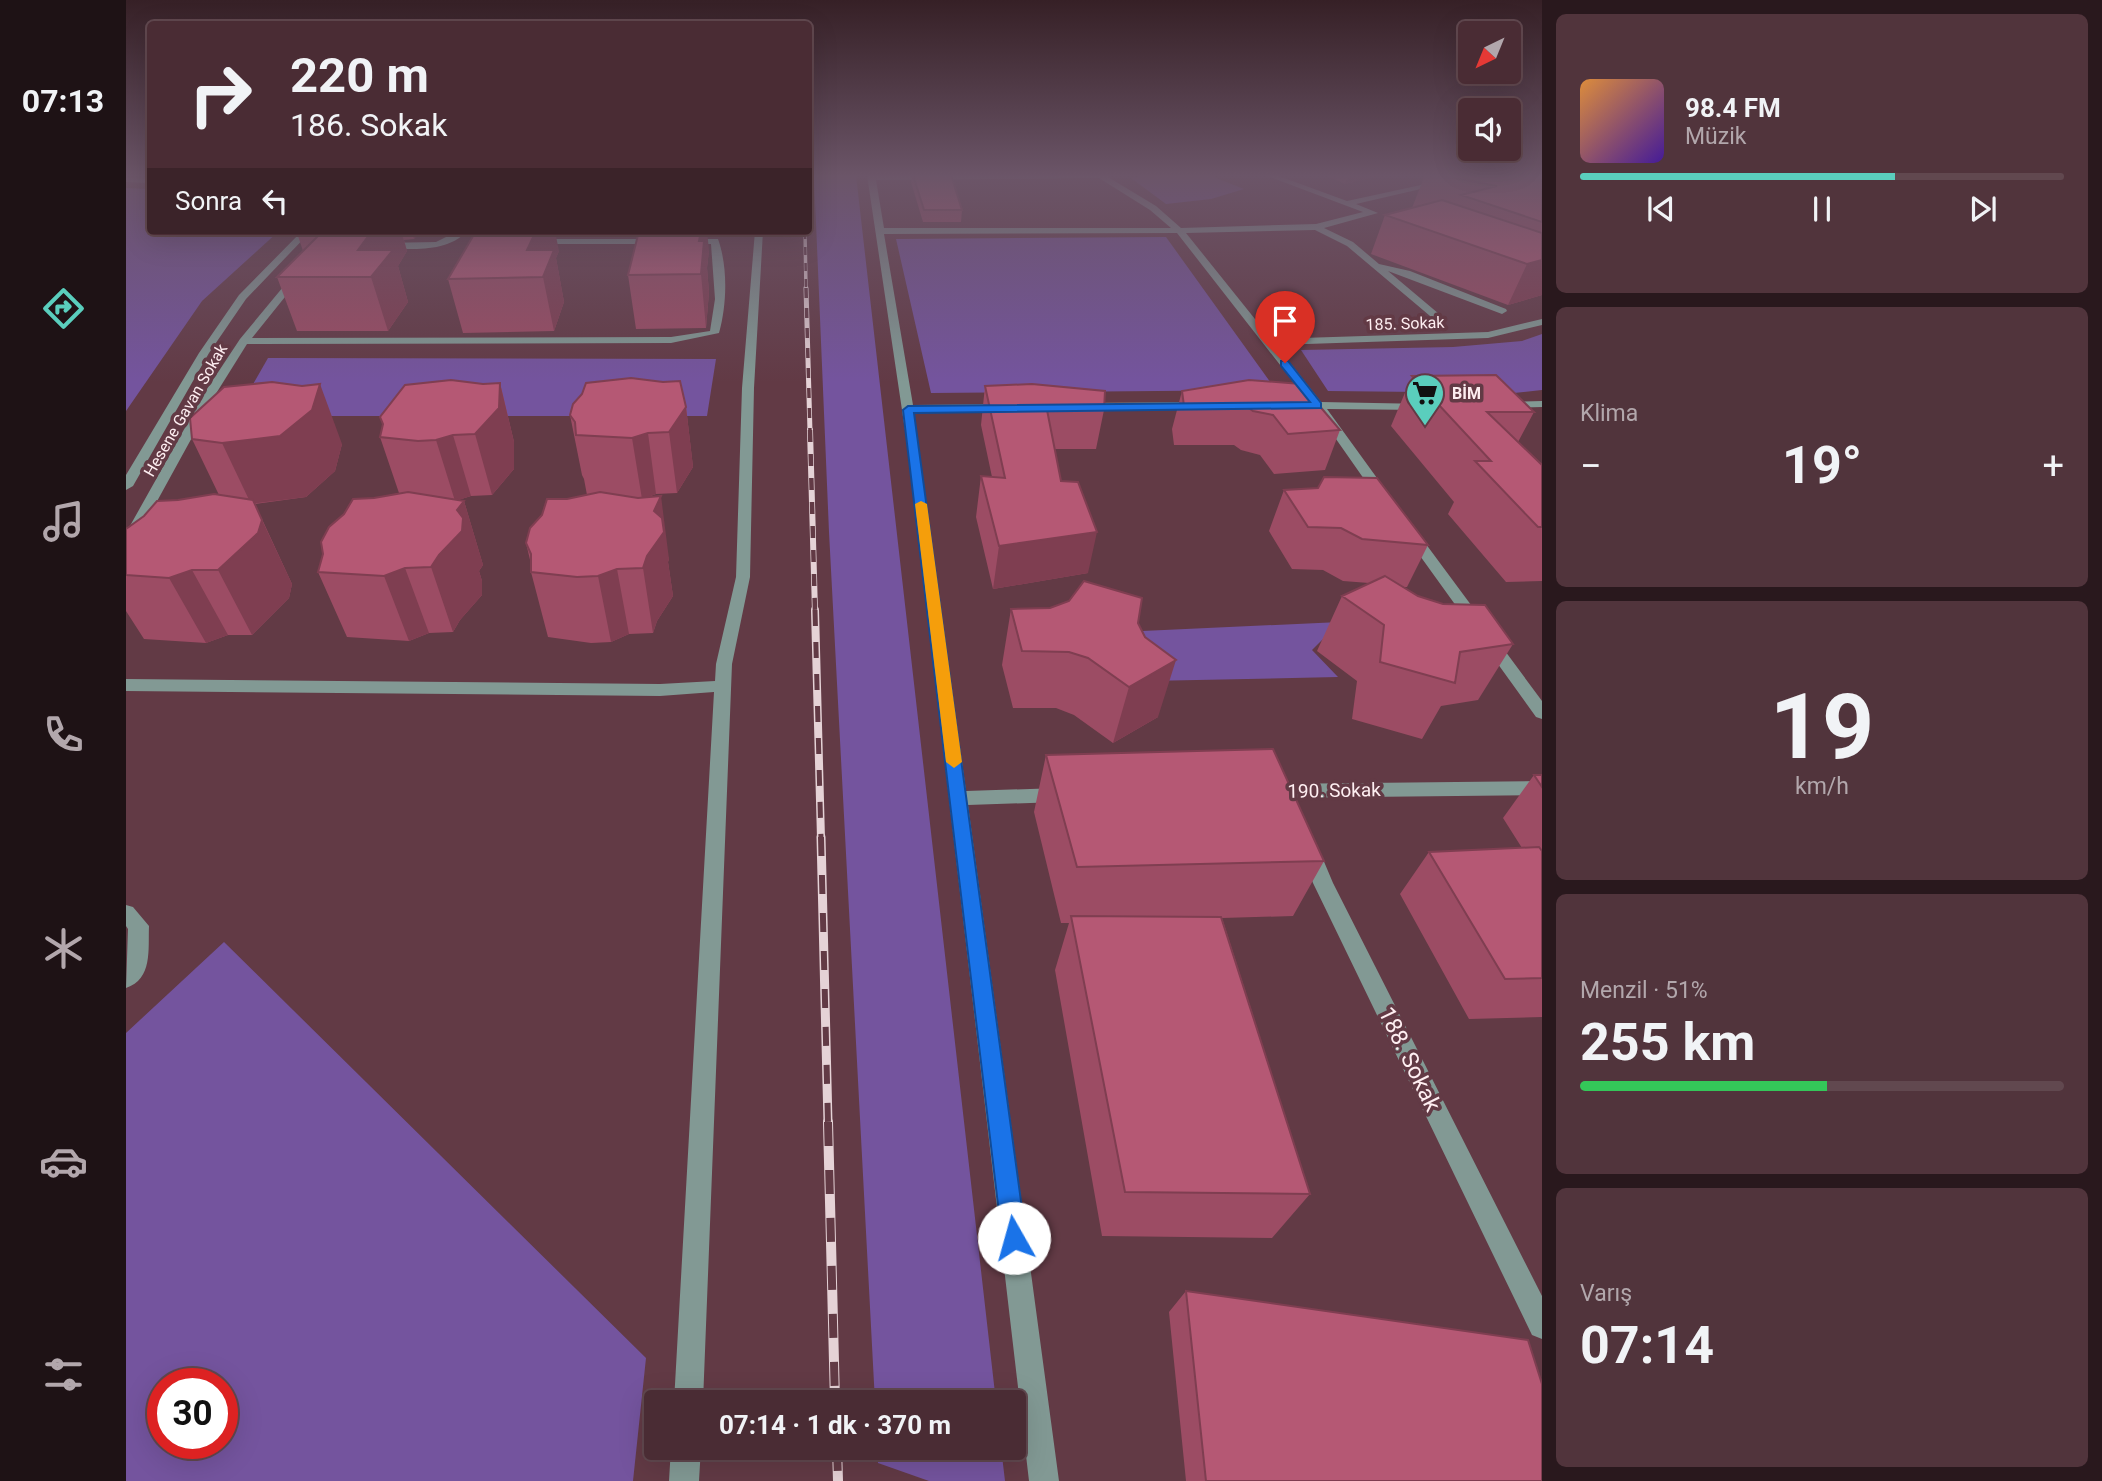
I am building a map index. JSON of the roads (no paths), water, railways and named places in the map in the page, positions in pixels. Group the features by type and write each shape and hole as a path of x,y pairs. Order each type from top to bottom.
{"street":[{"path":"126,486 204,353 242,298 294,244"},
{"path":"375,247 439,244"},
{"path":"244,341 671,340 714,333 718,323 720,265 716,244"},
{"path":"689,1390 724,664 743,578 748,388 758,244"},
{"path":"882,244 908,410 1044,1481"},
{"path":"1190,244 1318,405 1390,504"},
{"path":"1350,244 1440,319"},
{"path":"1377,266 1408,273 1502,311"},
{"name":"Hesene Gavan Sokak","path":"126,545 211,392 244,341 302,270"},
{"name":"185. Sokak","path":"1268,342 1488,335 1542,322"},
{"path":"1492,405 1542,404"},
{"path":"1304,405 1441,406"},
{"path":"1072,408 1221,406"},
{"path":"908,410 1017,408"},
{"path":"1406,526 1542,713"},
{"path":"126,685 646,690 723,686"},
{"name":"190. Sokak","path":"1250,791 1542,788"},
{"name":"188. Sokak","path":"1286,791 1323,883 1542,1325"},
{"path":"958,798 1080,795"},
{"path":"126,913 139,926 136,969 126,979"},
{"path":"684,1481 685,1460"}],"railway":[{"path":"805,244 806,289"},
{"path":"806,288 810,432"},
{"path":"810,430 815,612"},
{"path":"815,610 821,839"},
{"path":"821,837 828,1123"},
{"path":"828,1122 835,1390"},
{"path":"837,1460 838,1481"}],"place":[{"name":"BİM","path":"1425,427"}]}
